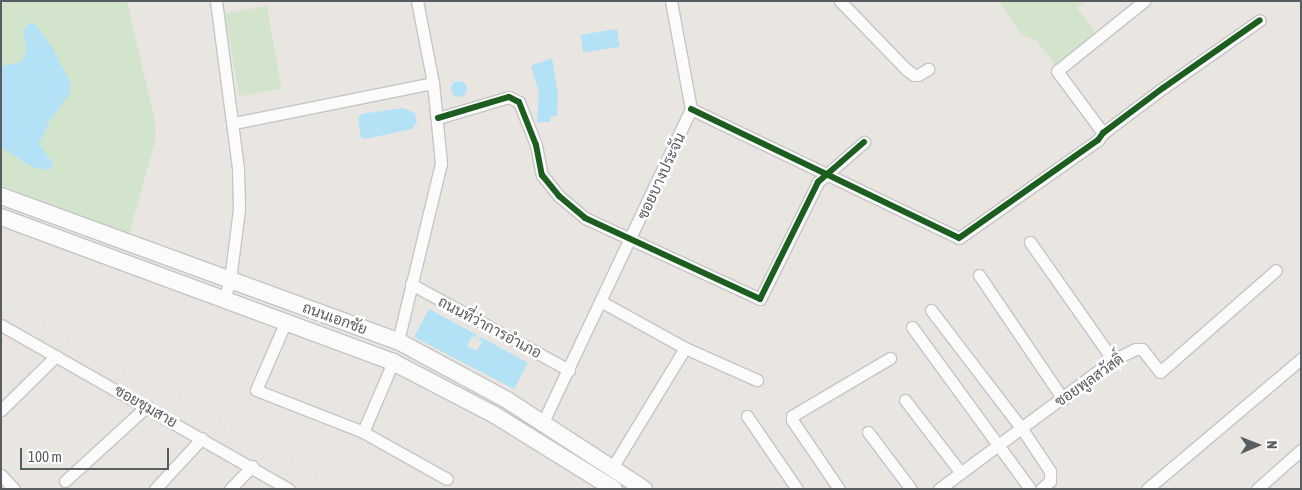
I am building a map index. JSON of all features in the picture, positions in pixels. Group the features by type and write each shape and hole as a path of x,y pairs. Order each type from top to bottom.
{"main road":[{"name":"ถนนเอกชัย","path":"1,196 398,342 463,375 543,422 644,489"},
{"name":"ถนนเอกชัย","path":"1,217 393,362 493,414 614,489"}],"street":[{"path":"216,1 234,123 238,167 239,209 230,280 224,300"},
{"path":"398,342 441,163 433,83 417,1"},
{"path":"671,1 691,109 959,238 1098,140 1103,133 1260,20"},
{"path":"840,1 906,69 914,75 918,75 928,69"},
{"path":"1103,133 1057,71 1144,1"},
{"path":"234,123 433,83"},
{"path":"438,118 509,97 519,102 536,145 542,175 559,196 585,218 632,238 760,299 818,182 864,142"},
{"name":"ซอยบางประจัน","path":"543,422 602,302 691,109"},
{"path":"1030,242 1113,360"},
{"name":"ซอยพูลสวัสดิ์","path":"939,489 1063,399 1113,360 1136,349 1142,349 1160,372 1276,270"},
{"path":"979,275 1063,399"},
{"name":"ถนนที่ว่าการอำเภอ","path":"411,284 569,370"},
{"path":"602,302 685,348 757,380"},
{"path":"931,310 1022,429 1050,471 1050,481 1041,489"},
{"path":"286,322 256,390 363,432 447,479"},
{"name":"ซอยชุมสาย","path":"1,325 147,406 289,489"},
{"path":"912,327 1030,489"},
{"path":"612,468 685,348"},
{"path":"1,410 56,356"},
{"path":"839,489 792,420 792,416 890,358"},
{"path":"1148,489 1301,359"},
{"path":"363,432 393,362"},
{"path":"906,400 961,473"},
{"path":"65,482 147,406"},
{"path":"747,416 797,489"},
{"path":"868,432 911,489"},
{"path":"155,489 202,438"},
{"path":"1257,489 1301,450"},
{"path":"230,489 252,466"},
{"path":"1,475 14,489"}],"green space":[{"path":"6,1 127,1 156,126 155,141 128,238 1,185 1,6"},
{"path":"999,1 1085,1 1077,8 1098,36 1058,69 1036,40 1022,35"},
{"path":"267,6 282,89 239,96 225,13"}],"water":[{"path":"29,23 34,23 50,44 71,83 70,93 49,122 39,144 53,163 50,170 32,167 1,147 1,66 22,62 27,49 23,32"},
{"path":"617,29 620,47 583,53 580,35"},
{"path":"552,58 558,93 557,116 550,117 550,122 537,122 539,93 531,66"},
{"path":"456,81 462,81 467,86 465,95 456,97 451,92 451,86"},
{"path":"403,108 415,113 417,122 412,129 365,139 361,137 358,119 361,114"},
{"path":"429,309 477,335 475,338 472,336 467,346 477,351 482,341 479,339 481,337 528,363 514,389 414,337"}],"railway":[{"path":"1,299 62,336 213,415 338,489"}],"cycle path":[{"path":"691,109 959,238 1098,140 1103,133 1163,88 1260,20"},
{"path":"438,118 509,97 519,102 536,145 542,175 559,196 585,218 760,299 818,182 864,142"}]}
